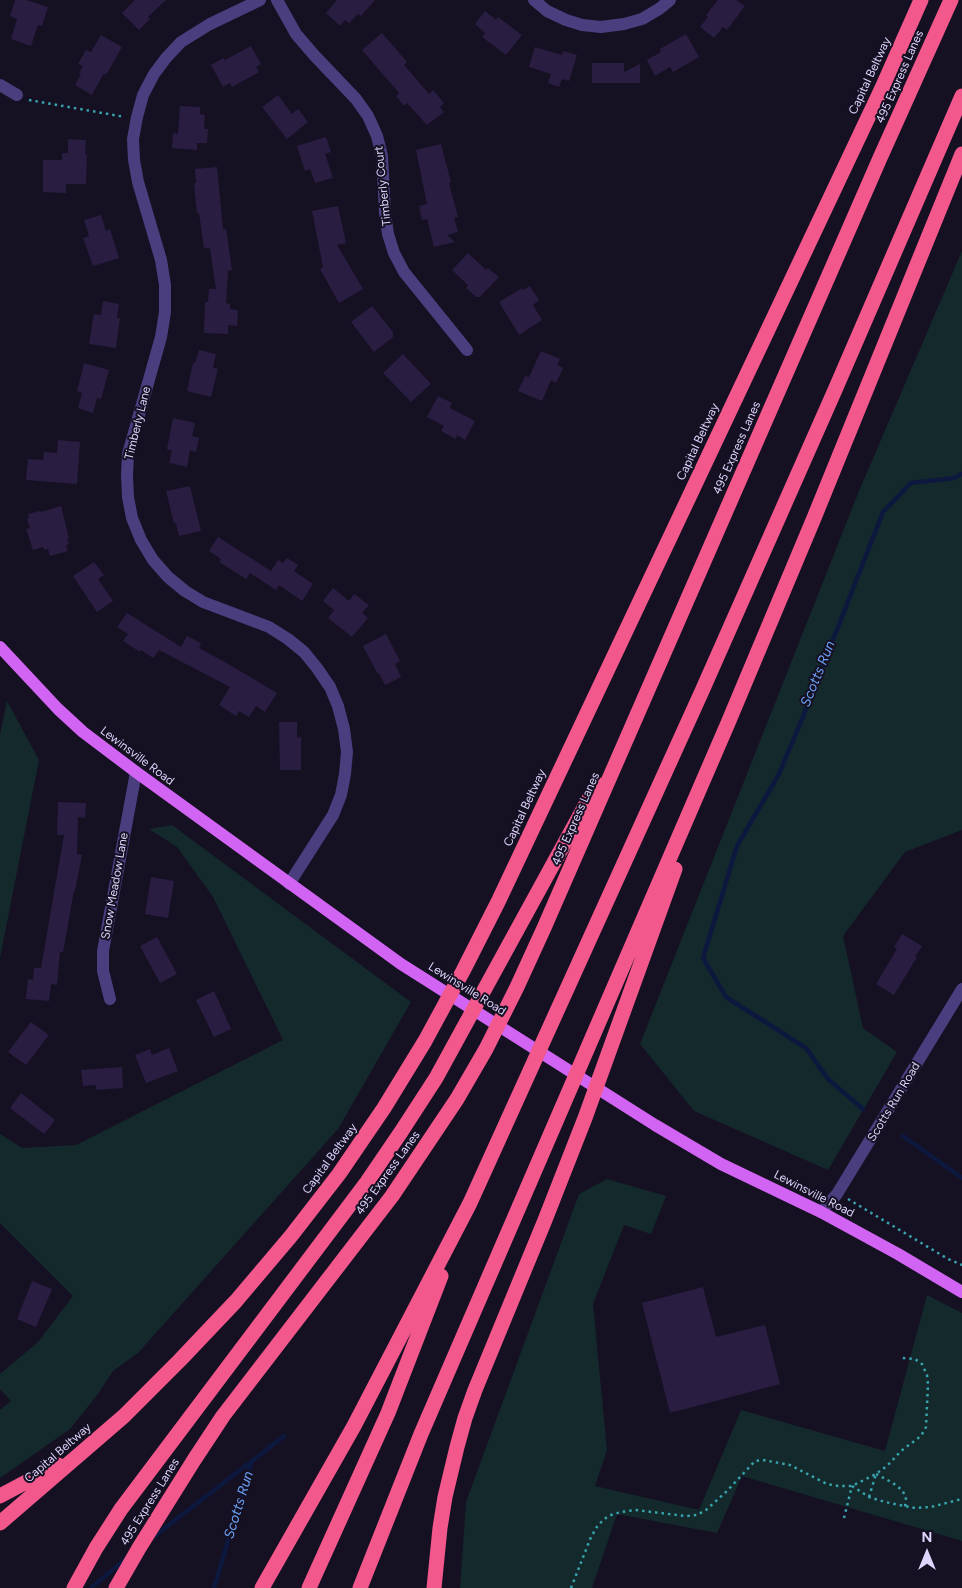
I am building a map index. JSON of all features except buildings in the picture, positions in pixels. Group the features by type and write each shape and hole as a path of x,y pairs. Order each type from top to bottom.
{"highway":[{"name":"Capital Beltway","path":"0,1523 124,1416 236,1301 291,1236 339,1174 378,1117 425,1041 498,902 882,88 921,0"},
{"name":"495 Express Lanes","path":"116,1588 139,1548 223,1416 392,1196 457,1099 486,1048 518,987 951,0"},
{"path":"309,1588 388,1413 470,1203 698,700 962,96"},
{"path":"360,1588 425,1425 728,723 814,518 962,154"},
{"path":"74,1588 96,1548 121,1509 367,1182 431,1086 645,697"},
{"path":"434,1588 437,1545 444,1498 465,1418 585,1118 728,723"},
{"path":"262,1588 354,1426 470,1203"},
{"path":"0,1496 83,1451"}],"main road":[{"name":"Lewinsville Road","path":"0,647 27,678 83,732 401,964 655,1125 721,1164 821,1212 962,1292"}],"street":[{"name":"Timberly Lane","path":"260,0 210,24 181,42 154,74 143,95 136,118 134,160 138,182 161,260 165,285 165,312 161,337 128,454 127,475 128,497 132,518 141,540 153,560 168,577 185,591 204,602 269,627 288,639 304,652 317,668 330,687 338,706 344,729 346,759 346,774 341,795 333,815 289,884"},
{"name":"Timberly Court","path":"277,0 291,26 302,41 356,99 368,116 377,136 382,156 385,213 388,234 394,253 404,272 466,350"},
{"path":"534,0 547,11 566,20 582,25 601,27 624,24 642,18 659,9 670,0"},
{"path":"0,85 22,97"},
{"name":"Snow Meadow Lane","path":"110,999 103,971 103,951 136,772"},
{"name":"Scotts Run Road","path":"821,1212 837,1194 962,989"}],"path":[{"path":"22,97 136,118"},
{"path":"837,1194 948,1259 962,1265"},
{"path":"844,1518 852,1486 887,1466 901,1451 921,1436 926,1427 927,1375 922,1364 915,1359 902,1358"},
{"path":"571,1588 591,1537 598,1524 608,1516 635,1510 686,1516 697,1515 706,1510 726,1492 755,1461 763,1460 790,1464 827,1484 852,1486 869,1497 905,1506 931,1507 962,1499"},
{"path":"869,1497 876,1474"},
{"path":"876,1474 902,1490 906,1498 905,1506"}],"green space":[{"path":"962,251 962,830 905,852 843,936 863,1028 897,1052 828,1170 694,1111 640,1044 859,491"},
{"path":"7,701 39,760 0,958 0,735"},
{"path":"172,825 411,1002 338,1129 138,1353 113,1371 98,1394 70,1429 0,1478 0,1410 11,1401 0,1389 0,1374 38,1342 73,1296 0,1223 0,1134 22,1148 76,1145 283,1040 213,897 177,847 149,829"},
{"path":"607,1179 666,1196 651,1234 624,1225 593,1304 607,1450 595,1486 699,1510 741,1410 885,1451 927,1295 962,1313 962,1541 742,1476 717,1533 617,1514 592,1588 460,1588 466,1502 579,1194"}],"waterway":[{"name":"Scotts Run","path":"863,1109 828,1079 806,1048 726,997 703,958 737,846 779,774 883,512 911,483 954,478 962,474"},
{"path":"903,1136 962,1178"},
{"name":"Scotts Run","path":"214,1588 252,1461 284,1436"},
{"path":"152,1538 252,1461"},
{"path":"91,1588 128,1557"}]}
